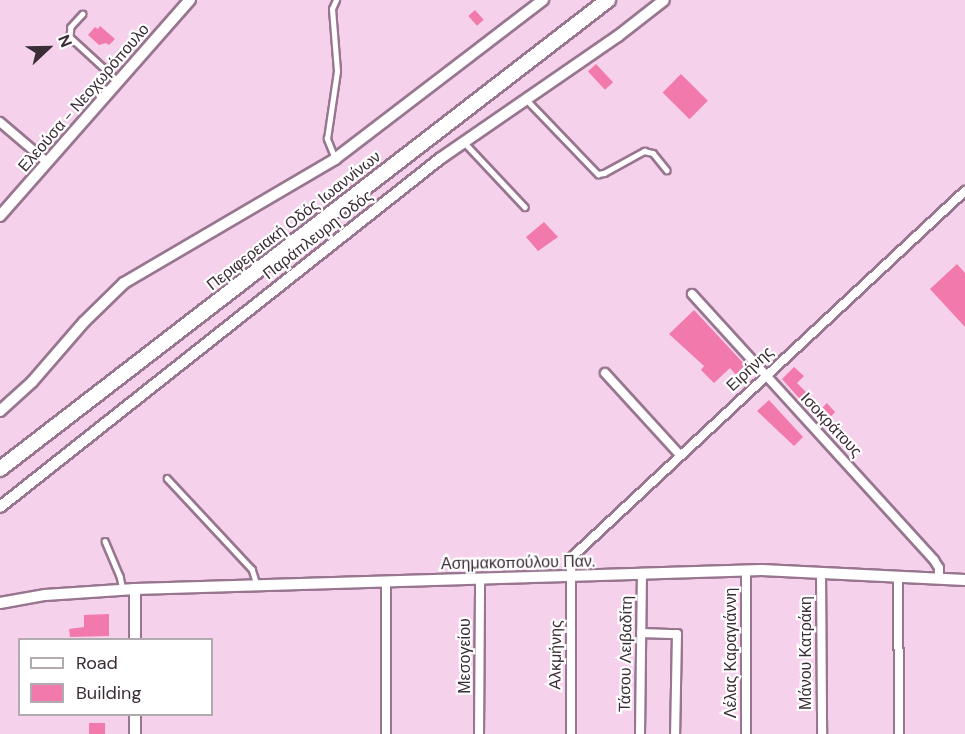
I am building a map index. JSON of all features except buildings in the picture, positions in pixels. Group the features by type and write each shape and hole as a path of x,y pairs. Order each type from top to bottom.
{"highway":[{"name":"Περιφερειακή Οδός Ιωαννίνων","path":"0,469 608,0"}],"street":[{"name":"Ελεούσα - Νεοχωρόπουλο","path":"0,216 190,0"},
{"path":"0,411 38,376 102,303 124,283 335,159 543,0"},
{"name":"Παράπλευρη Οδός","path":"0,507 112,415 464,142 618,36 664,0"},
{"path":"0,122 47,162"},
{"name":"Ειρήνης","path":"571,577 571,561 574,554 965,191"},
{"name":"Ισοκράτους","path":"692,294 934,560 939,568 939,579"},
{"path":"605,373 680,455"},
{"name":"Ασημακοπούλου Παν.","path":"0,603 72,593 135,589 746,571 821,572 965,580"},
{"name":"Λέλας Καραγιάννη","path":"746,571 746,734"},
{"name":"Μάνου Κατράκη","path":"821,572 822,734"},
{"name":"Τάσου Λειβαδίτη","path":"640,734 642,575"},
{"path":"898,576 899,734"},
{"name":"Αλκμήνης","path":"571,577 571,734"},
{"name":"Μεσογείου","path":"479,734 480,579"},
{"path":"386,581 386,734"},
{"path":"135,589 135,638"},
{"path":"641,633 677,634 675,734"},
{"path":"135,716 135,734"}],"lane":[{"path":"334,1 332,13 337,71 327,140 335,159"},
{"path":"83,14 71,27 70,37 118,81"},
{"path":"525,98 598,174 644,151 653,153 667,170"},
{"path":"464,142 525,207"},
{"path":"167,478 252,569 256,584"},
{"path":"105,541 120,576 123,590"}]}
